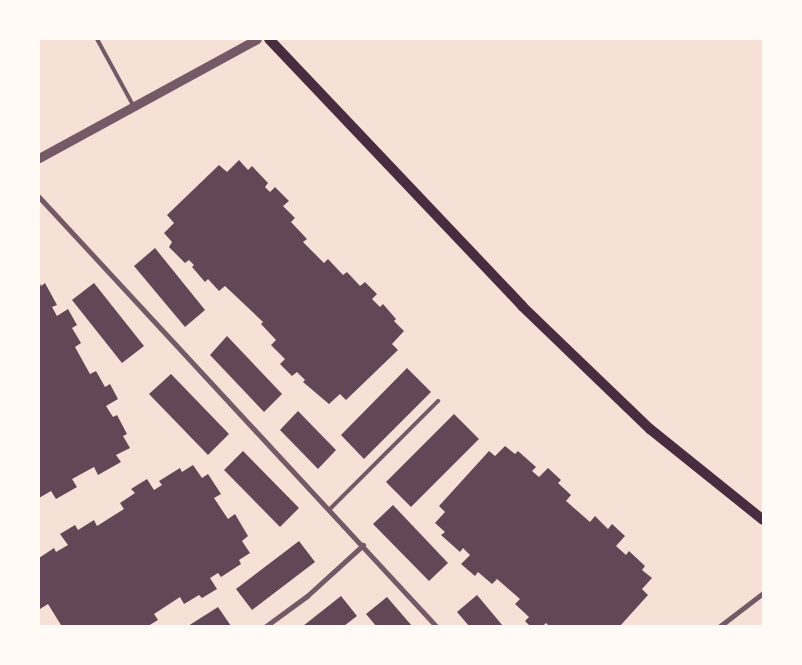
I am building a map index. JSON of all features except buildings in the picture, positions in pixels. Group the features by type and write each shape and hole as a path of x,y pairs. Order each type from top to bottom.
{"main road":[{"path":"269,39 522,306 650,429 763,520"}],"street":[{"path":"39,158 257,39"},
{"path":"39,197 330,509 436,626"},
{"path":"266,626 307,596 363,545"},
{"path":"720,626 763,593"}],"lane":[{"path":"97,39 133,106"},
{"path":"330,509 438,401"}]}
